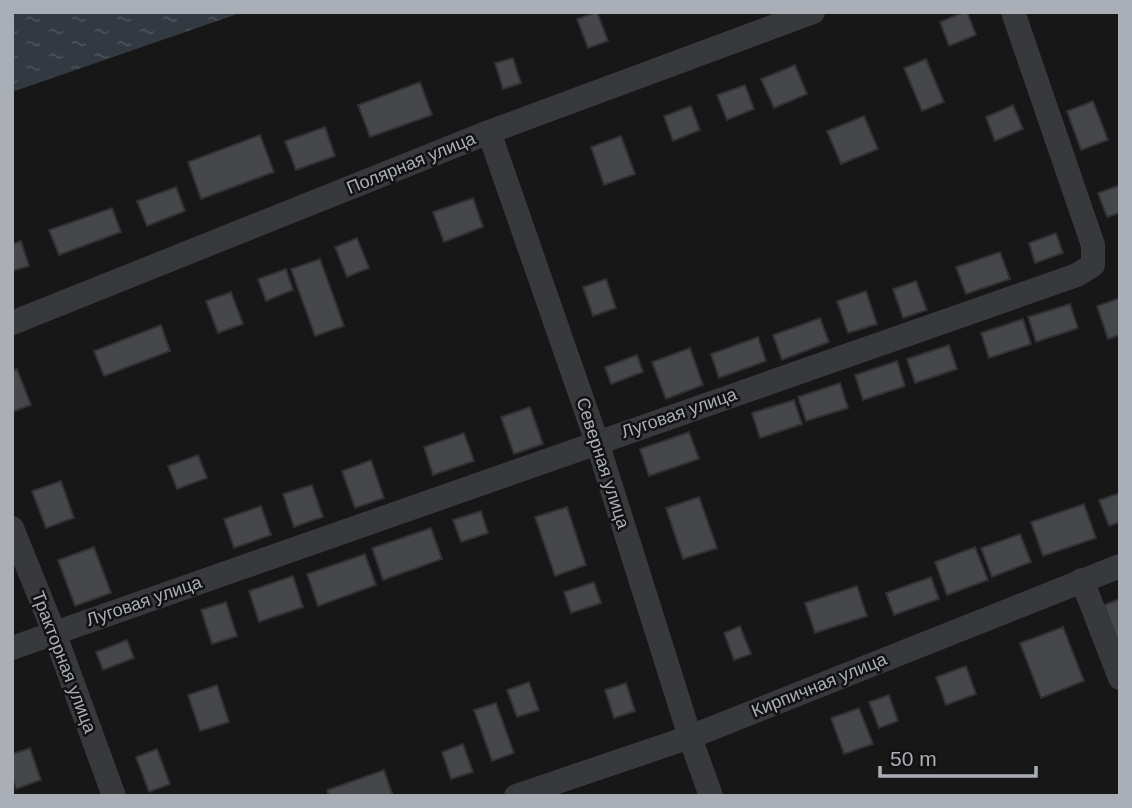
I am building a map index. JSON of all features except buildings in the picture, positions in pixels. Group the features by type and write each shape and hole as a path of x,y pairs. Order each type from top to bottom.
{"street":[{"name":"Полярная улица","path":"12,323 489,132 813,12"},
{"name":"Луговая улица","path":"12,648 1077,275 1093,264 1093,245 1013,12"},
{"name":"Северная улица","path":"489,132 597,442 711,796"},
{"name":"Тракторная улица","path":"12,528 54,632 114,796"},
{"name":"Кирпичная улица","path":"516,796 690,737 1120,566"},
{"path":"1082,580 1120,678"}],"water":[{"path":"12,12 243,12 12,92"}]}
